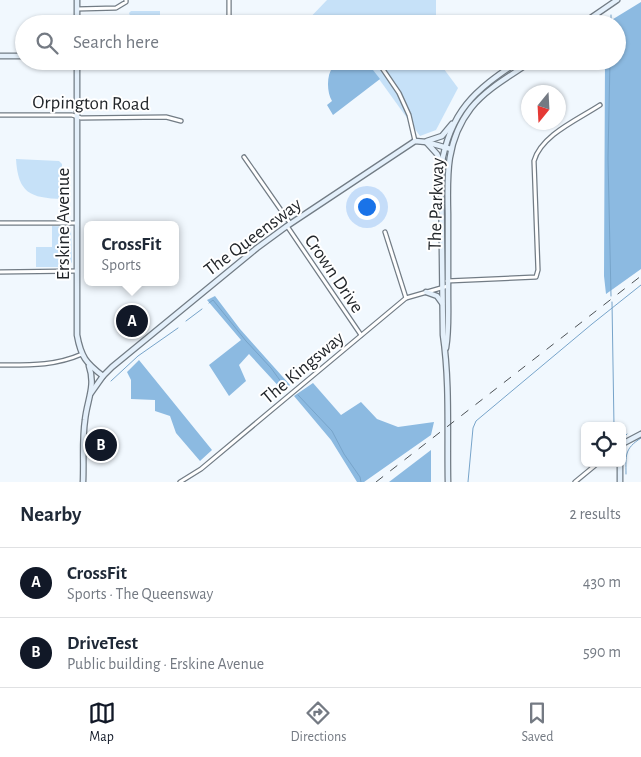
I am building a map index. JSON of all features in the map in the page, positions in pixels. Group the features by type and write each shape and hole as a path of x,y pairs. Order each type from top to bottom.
{"street":[{"path":"77,0 77,15"},
{"path":"77,9 116,8 126,2 126,0"},
{"path":"229,0 229,15"},
{"path":"596,15 618,0"},
{"path":"0,56 15,56"},
{"name":"Erskine Avenue","path":"77,70 77,335 82,354 88,365 103,376"},
{"path":"383,70 399,93 410,115 415,141 451,149"},
{"name":"The Parkway","path":"445,352 448,337 448,286 445,281 441,167 458,115 471,97 506,70"},
{"name":"The Parkway","path":"448,482 442,287 445,281 448,175 451,149 462,123 477,102 490,89 518,70"},
{"path":"445,281 536,277 538,270 534,161 536,154 547,139 600,105"},
{"name":"Orpington Road","path":"0,115 72,114 77,117 166,117 181,121"},
{"path":"426,142 442,136 458,115"},
{"name":"The Queensway","path":"91,393 103,376 257,248 288,224 415,141"},
{"path":"426,142 437,154 441,167"},
{"name":"Crown Drive","path":"244,157 361,335"},
{"path":"0,223 77,223"},
{"path":"385,232 406,298"},
{"path":"0,272 77,271"},
{"name":"The Kingsway","path":"180,482 201,469 406,298 448,286"},
{"path":"426,292 438,296 443,304"},
{"path":"0,365 46,365 62,362 82,354"},
{"path":"83,482 84,420 91,393 92,380 88,365"},
{"path":"626,442 641,434"},
{"path":"575,482 593,467"},
{"path":"620,467 620,482"}],"shaded area":[{"path":"327,0 436,0 436,15 313,15"},
{"path":"641,2 641,269 606,294 604,276 605,70 626,70 626,15 620,15"},
{"path":"131,11 160,11 160,15 130,15"},
{"path":"331,70 373,70 380,79 333,115 327,105 332,101 329,93 329,75"},
{"path":"372,70 445,70 458,88 436,130 420,136"},
{"path":"16,159 59,161 62,164 62,199 42,197 28,191 20,179"},
{"path":"52,226 71,227 72,262 68,267 36,267 36,247 52,247"},
{"path":"215,296 240,329 290,385 283,391 249,354 239,365 246,381 229,396 209,365 241,340 207,300"},
{"path":"139,360 212,450 200,461 176,433 170,416 155,411 155,400 131,399 131,380 127,372"},
{"path":"313,383 341,415 361,402 377,419 398,427 434,422 431,435 364,482 357,482 331,440 294,396"},
{"path":"431,450 431,482 389,482"}],"waterway":[{"path":"610,70 608,158 611,296"},
{"path":"468,482 473,428 476,421 641,285"},
{"path":"209,303 213,300 271,368 287,390"},
{"path":"612,302 614,422"},
{"path":"186,321 202,309"},
{"path":"111,381 138,356 178,328"},
{"path":"298,395 332,431 344,454 360,477 361,482"},
{"path":"626,474 627,453 631,446 641,438"}],"railway":[{"path":"376,482 641,276"}],"place":[{"name":"CrossFit","path":"132,321"},
{"name":"DriveTest","path":"101,445"}]}
